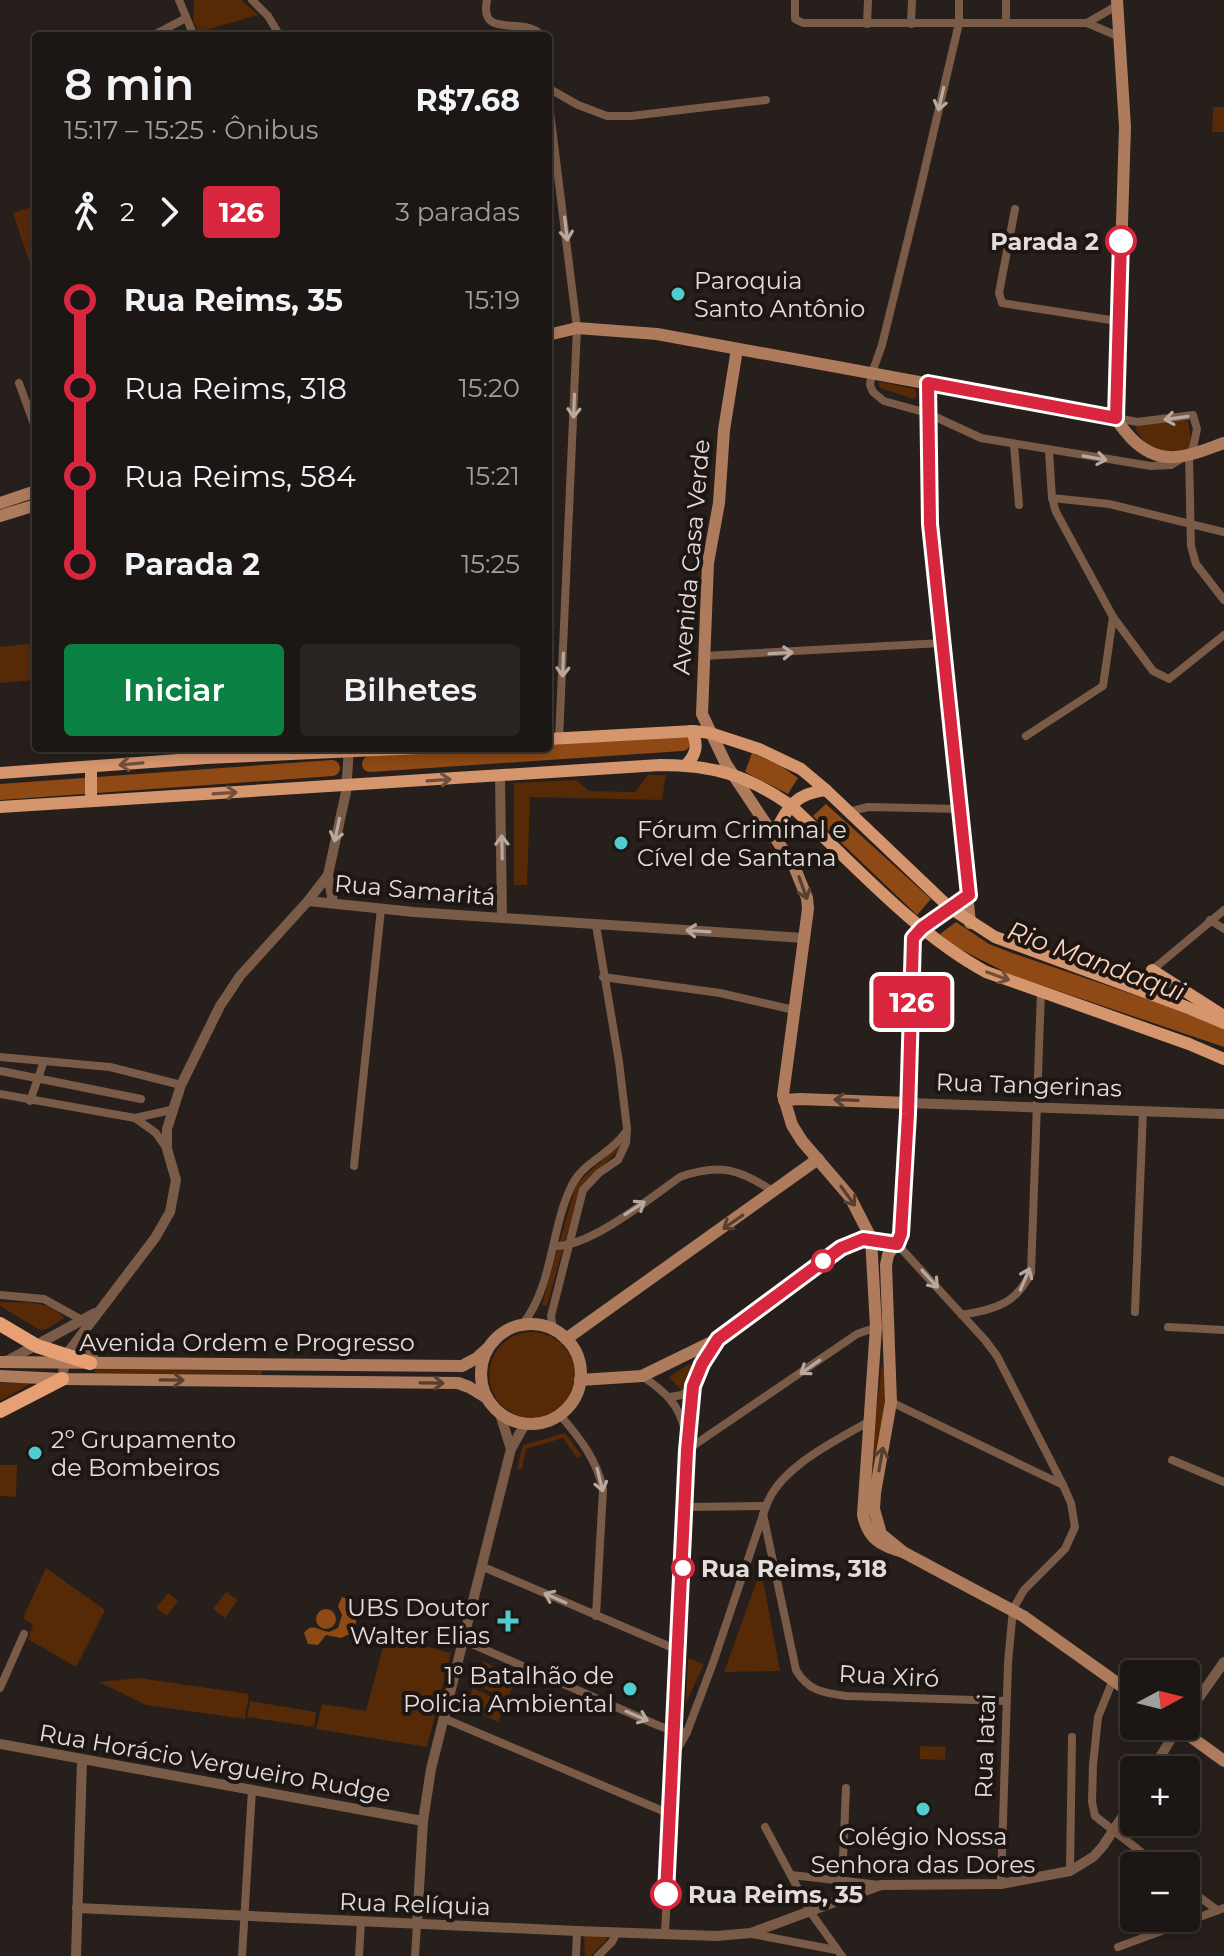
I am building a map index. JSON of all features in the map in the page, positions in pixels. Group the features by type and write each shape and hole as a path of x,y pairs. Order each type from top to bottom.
{"highway":[{"path":"0,1324 64,1359 93,1362"},
{"path":"0,1411 62,1379"}],"main road":[{"path":"1118,2 1125,127 1116,418 1149,453 1168,458 1224,443"},
{"path":"552,334 577,328 657,334 1116,418"},
{"name":"Avenida Casa Verde","path":"737,349 724,430 719,503 708,563 702,714 734,774 794,866 807,898 785,1068 784,1100 792,1125 850,1197 871,1238 891,1402 874,1509 881,1534 903,1552"},
{"path":"928,383 930,524 970,923"},
{"path":"0,503 32,492"},
{"path":"0,516 32,506"},
{"path":"686,765 693,758 695,750 691,731"},
{"path":"554,739 691,731 710,733 759,749 801,769 970,923 995,937 1224,1023"},
{"path":"0,773 313,752"},
{"path":"0,807 660,765 717,769 734,774 790,805 943,946 986,972 1224,1059"},
{"path":"91,767 91,801"},
{"path":"773,836 790,805 811,792 826,790"},
{"path":"922,928 969,895"},
{"name":"Avenida Casa Verde","path":"922,928 913,938 901,1234 888,1255 886,1265 868,1422 863,1504 866,1527 878,1543 903,1552 1013,1609 1120,1685"},
{"path":"1152,970 1224,1016"},
{"name":"Rua Tangerinas","path":"784,1100 908,1103"},
{"path":"566,1339 775,1193 818,1159"},
{"path":"580,1380 642,1376 718,1339 841,1248 871,1238 897,1244"},
{"path":"522,1325 543,1325 566,1339 577,1354 580,1380 570,1405 549,1421 525,1424 500,1414 487,1398 481,1373 488,1348 502,1333 522,1325"},
{"name":"Avenida Ordem e Progresso","path":"93,1362 462,1366 488,1348"},
{"name":"Avenida Ordem e Progresso","path":"2,1362 64,1359"},
{"name":"Avenida Ordem e Progresso","path":"0,1376 458,1383 487,1398"},
{"path":"1196,1740 1224,1761"}],"street":[{"path":"179,0 192,32"},
{"path":"252,0 268,16 278,32"},
{"path":"487,0 487,17 491,23 527,26 535,32"},
{"path":"795,0 795,19 803,23 1087,23 1121,37"},
{"path":"867,24 868,0"},
{"path":"911,24 912,0"},
{"path":"959,0 959,23 916,209 882,345 872,373 870,385 876,397 927,413 981,438 1014,445 1151,466 1171,465 1189,454"},
{"path":"1006,0 1006,23"},
{"path":"1087,23 1118,2"},
{"path":"160,32 186,18"},
{"path":"552,90 607,116 631,116 766,100"},
{"path":"552,128 577,328 554,739"},
{"path":"1015,209 999,293 1002,303 1117,321"},
{"path":"19,383 32,419"},
{"path":"1116,418 1137,422 1193,415 1197,429 1189,454 1191,546 1196,564 1224,600"},
{"path":"1014,445 1019,505"},
{"path":"1049,451 1056,512 1113,617 1153,671 1169,679 1224,635"},
{"path":"1052,498 1109,504 1224,532"},
{"path":"1026,736 1103,686 1113,617"},
{"path":"703,656 942,643"},
{"path":"333,902 328,875 346,785 349,752"},
{"path":"500,776 502,918"},
{"path":"848,812 868,807 959,809"},
{"path":"308,901 328,875"},
{"name":"Rua Samaritá","path":"64,1359 155,1238 170,1212 176,1180 167,1149 171,1110 220,1006 240,976 308,901 381,909 804,938"},
{"path":"354,1166 381,909"},
{"path":"1132,987 1224,910"},
{"path":"1210,920 1224,929"},
{"path":"553,1329 551,1316 583,1190 622,1155 627,1129 596,925"},
{"path":"603,977 720,993 794,1010"},
{"path":"962,1315 1007,1303 1023,1288 1031,1273 1041,991"},
{"path":"0,1057 110,1067 181,1085"},
{"path":"30,1101 44,1061"},
{"path":"1,1071 141,1099"},
{"path":"0,1094 135,1118 171,1110"},
{"name":"Rua Tangerinas","path":"908,1103 1224,1114"},
{"path":"1135,1312 1143,1111"},
{"path":"135,1118 156,1133 167,1149"},
{"path":"522,1325 541,1290 573,1182 588,1165 620,1141 627,1129"},
{"path":"554,1246 568,1247 590,1238 680,1177 697,1171 721,1168 738,1171 775,1193"},
{"path":"897,1244 997,1356 1063,1485 1074,1516 1075,1527 1071,1538 1053,1562 1024,1590 1013,1609"},
{"path":"0,1295 44,1299 82,1320"},
{"path":"64,1309 70,1327"},
{"name":"Rua Samaritá","path":"2,1362 100,1310"},
{"path":"687,1447 857,1334 881,1326"},
{"path":"1168,1327 1224,1330"},
{"path":"83,1333 93,1362"},
{"path":"665,1933 687,1447 693,1386 718,1339"},
{"path":"62,1379 64,1359"},
{"path":"642,1376 670,1397 681,1415 687,1447"},
{"path":"670,1397 682,1395 693,1386"},
{"path":"891,1402 1063,1485"},
{"path":"500,1414 511,1449"},
{"path":"560,1415 588,1452 600,1475 603,1489 596,1616"},
{"path":"674,1755 687,1732 764,1510 775,1487 788,1473 868,1422"},
{"path":"415,1956 423,1821 443,1718 511,1449 525,1424"},
{"path":"1172,1460 1224,1482"},
{"path":"686,1507 764,1510"},
{"name":"Rua Xiró","path":"764,1510 796,1670 810,1688 846,1696 1006,1701"},
{"path":"481,1566 678,1650"},
{"name":"Rua Iatai","path":"1001,1884 1006,1701 1013,1609"},
{"path":"0,1688 24,1634"},
{"path":"463,1640 673,1731 687,1732"},
{"path":"1200,1696 1224,1662"},
{"path":"1113,1680 1098,1717 1092,1802 1095,1816 1140,1852"},
{"path":"443,1718 670,1814"},
{"path":"1070,1871 1072,1737"},
{"name":"Rua Horácio Vergueiro Rudge","path":"0,1744 423,1821"},
{"path":"76,1956 82,1760"},
{"path":"842,1881 846,1788"},
{"path":"242,1956 252,1790"},
{"name":"Rua Relíquia","path":"77,1908 716,1936 751,1933 881,1885 1001,1884 1070,1871 1093,1857 1120,1822"},
{"path":"765,1827 811,1913 839,1953"},
{"path":"791,1875 881,1885"},
{"path":"1200,1896 1221,1909"},
{"path":"1118,1947 1221,1909"},
{"path":"359,1956 361,1922"},
{"path":"576,1956 577,1931"},
{"path":"598,1956 617,1932"},
{"name":"Rua Relíquia","path":"751,1933 839,1953"}],"shaded area":[{"path":"194,0 242,0 258,15 202,32 198,32 193,20"},
{"path":"1213,107 1224,107 1224,132 1212,132"},
{"path":"31,207 32,210 32,270 13,213"},
{"path":"878,383 915,389 917,396 914,399 880,388"},
{"path":"1188,421 1192,445 1184,454 1149,449 1136,430 1137,425"},
{"path":"32,643 32,680 0,683 0,647"},
{"path":"752,753 781,766 798,778 788,794 745,772"},
{"path":"648,775 666,775 662,800 530,797 527,885 514,885 514,783 576,780 589,791 635,792"},
{"path":"826,804 931,899 917,915 813,816"},
{"path":"956,922 989,944 1224,1028 1224,1047 1009,974 954,946 940,934"},
{"path":"621,1143 621,1148 580,1187 547,1306 542,1305 576,1184"},
{"path":"0,1302 43,1305 64,1318 40,1330 0,1306"},
{"path":"532,1332 556,1339 568,1351 575,1375 568,1399 556,1411 532,1418 508,1411 496,1399 489,1375 496,1351 508,1339"},
{"path":"689,1364 694,1367 686,1388 681,1390 669,1377"},
{"path":"882,1364 888,1390 873,1463 870,1461"},
{"path":"95,1369 262,1371 262,1375 95,1373"},
{"path":"0,1383 32,1383 0,1401"},
{"path":"565,1433 582,1456 577,1458 563,1438 526,1449 522,1469 517,1469 523,1445"},
{"path":"0,1465 17,1465 16,1497 0,1496"},
{"path":"46,1568 105,1610 76,1667 28,1639 33,1625 23,1618"},
{"path":"761,1569 780,1671 724,1672"},
{"path":"226,1592 238,1600 225,1618 213,1609"},
{"path":"168,1593 178,1601 167,1616 156,1608"},
{"path":"342,1597 351,1600 356,1621 354,1632 341,1638 326,1635 318,1645 308,1644 304,1633 310,1628 329,1632 338,1628 342,1615 338,1606"},
{"path":"326,1609 333,1612 336,1619 333,1626 326,1629 319,1626 316,1619 319,1612"},
{"path":"386,1636 451,1653 427,1747 316,1729 322,1704 366,1711"},
{"path":"688,1658 704,1664 686,1703"},
{"path":"484,1662 517,1677 507,1699 474,1684"},
{"path":"139,1678 249,1694 245,1719 146,1705 99,1682"},
{"path":"473,1688 506,1704 498,1722 465,1707"},
{"path":"250,1701 316,1712 314,1727 247,1717"},
{"path":"920,1746 946,1747 945,1760 920,1759"},
{"path":"584,1936 606,1936 607,1939 591,1956 585,1956"}],"waterway":[{"name":"Rio Mandaqui","path":"552,752 682,743"},
{"name":"Rio Mandaqui","path":"370,764 548,752"},
{"name":"Rio Mandaqui","path":"0,792 332,768"}],"bus line":[{"name":"126","path":"666,1894 687,1450 693,1386 718,1339 841,1248 871,1238 897,1244 901,1234 908,1114 913,938 922,928 969,895 930,524 928,383 1116,418 1121,241"}],"place":[{"name":"Parada 2","path":"1121,241"},
{"name":"Paroquia Santo Antônio","path":"678,294"},
{"name":"Fórum Criminal e Cível de Santana","path":"621,843"},
{"name":"2º Grupamento de Bombeiros","path":"35,1453"},
{"name":"Rua Reims, 318","path":"683,1568"},
{"name":"UBS Doutor Walter Elias","path":"508,1621"},
{"name":"1º Batalhão de Policia Ambiental","path":"630,1689"},
{"name":"Colégio Nossa Senhora das Dores","path":"923,1809"},
{"name":"Rua Reims, 35","path":"666,1894"}]}
